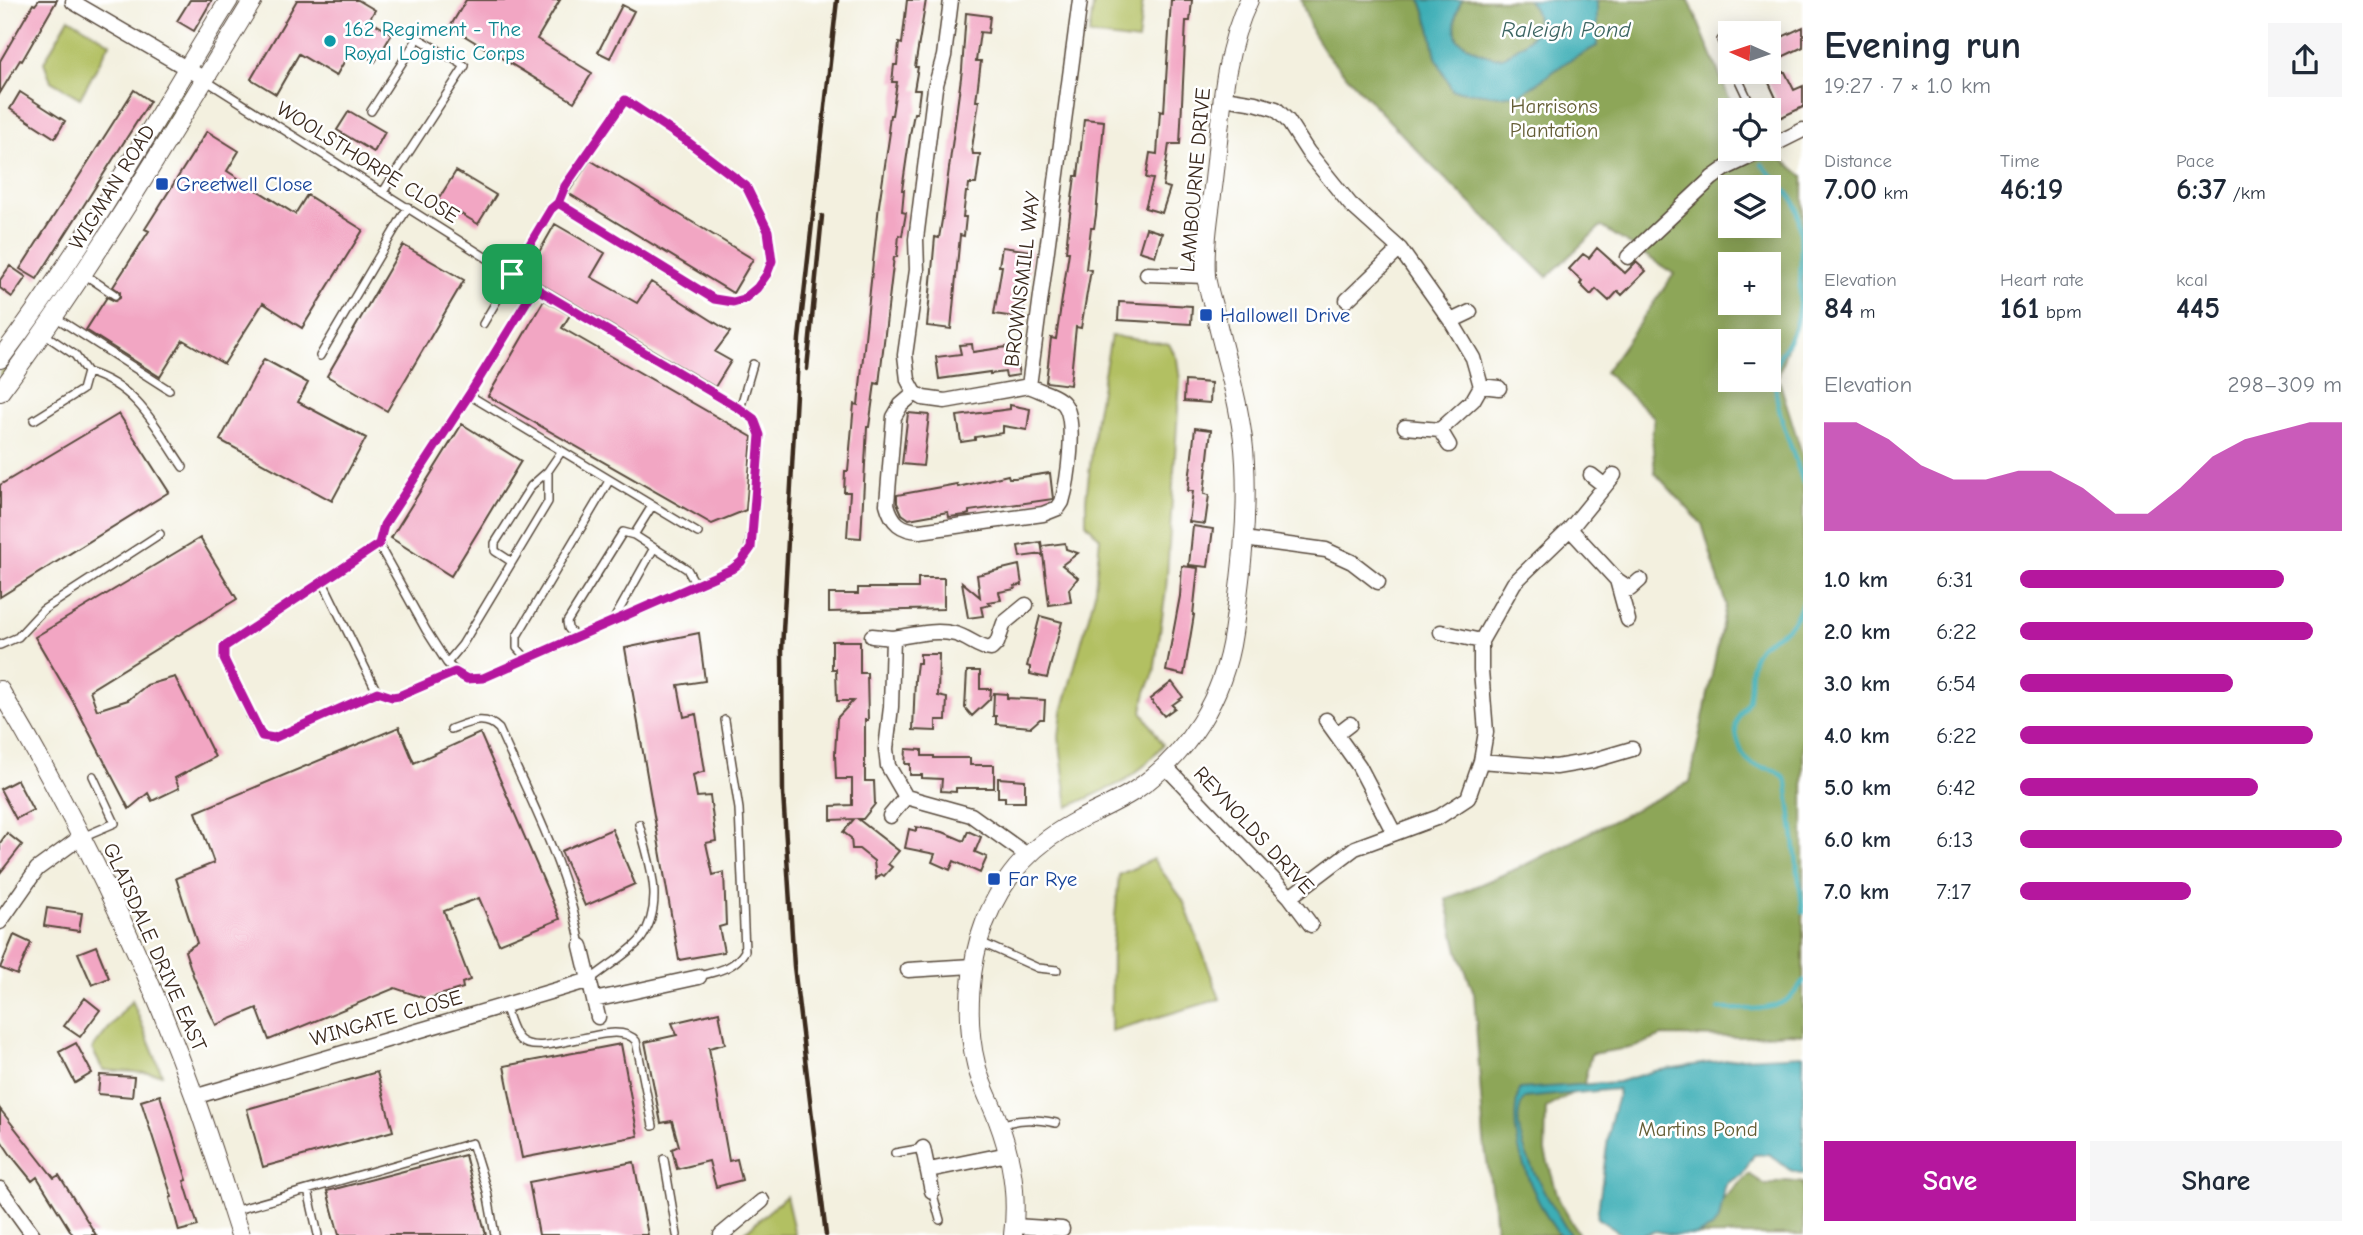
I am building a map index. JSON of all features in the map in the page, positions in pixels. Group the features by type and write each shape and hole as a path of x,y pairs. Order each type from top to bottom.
{"street":[{"name":"WIGMAN ROAD","path":"0,359 38,306 107,199 229,0"},
{"name":"WIGMAN ROAD","path":"0,392 84,274 253,0"},
{"path":"951,0 944,56 935,88 916,239 917,270 905,355 908,380 915,393 901,405 894,417 887,504 890,516 898,525 907,530 920,531 1043,514 1058,508 1062,502 1070,431 1067,411 1064,404 1058,400 1029,386"},
{"name":"BROWNSMILL WAY","path":"915,393 932,401 945,401 1029,386 1080,0"},
{"name":"LAMBOURNE DRIVE","path":"1013,1230 1014,1172 1000,1125 976,1066 971,1031 972,966 985,922 1007,876 1027,855 1075,821 1134,791 1165,766 1196,729 1217,694 1228,663 1244,539 1245,461 1236,392 1206,276 1208,236 1230,52 1249,0"},
{"path":"73,2 205,79"},
{"path":"1224,99 1276,109 1288,121 1308,152 1350,204 1400,249 1451,321 1473,358 1481,386 1473,400 1440,430 1405,427"},
{"path":"1781,140 1803,130"},
{"path":"1628,257 1712,178 1740,161"},
{"path":"1347,300 1400,249"},
{"path":"1147,274 1206,276"},
{"path":"1451,321 1470,312"},
{"path":"1481,386 1499,388"},
{"path":"1440,430 1449,445"},
{"path":"1290,897 1355,848 1439,817 1468,798 1481,761 1486,732 1481,641 1514,583 1570,529 1610,481 1591,475"},
{"path":"1570,529 1617,580 1630,589 1640,580"},
{"path":"1244,539 1326,550 1352,562 1378,582"},
{"path":"1617,580 1628,620"},
{"path":"872,636 893,638 945,632 991,649 997,643 1004,623 1026,605"},
{"path":"1441,632 1481,641"},
{"path":"893,638 891,707 886,749 888,766 906,797 971,815 1027,855"},
{"name":"GLAISDALE DRIVE EAST","path":"2,696 81,837 146,975 194,1097 240,1235"},
{"path":"1326,720 1359,766 1394,833"},
{"path":"1337,734 1350,724"},
{"path":"1481,761 1556,767 1632,750"},
{"name":"REYNOLDS DRIVE","path":"1165,766 1290,897 1311,925"},
{"path":"890,816 906,797"},
{"path":"0,922 37,869 81,837"},
{"path":"581,946 598,1017"},
{"path":"908,970 972,966"},
{"path":"594,1000 699,977"},
{"name":"WINGATE CLOSE","path":"194,1097 590,980"},
{"path":"923,1148 932,1191"},
{"path":"929,1170 1008,1154"},
{"path":"0,1189 33,1235"},
{"path":"721,1235 762,1200"},
{"path":"1013,1230 1062,1229"}],"lane":[{"path":"371,111 418,38 465,66 383,192"},
{"name":"WOOLSTHORPE CLOSE","path":"205,79 512,274 740,409"},
{"path":"483,324 551,209 558,203 565,186 625,100 688,142 746,186 768,231 772,261 757,288 744,299 733,302 714,299 558,203"},
{"path":"320,356 408,207"},
{"path":"84,274 115,295"},
{"path":"455,672 399,696 392,697 377,692 274,738 266,738 259,733 224,659 224,647 379,544 384,525 535,288"},
{"path":"55,317 169,390"},
{"path":"43,334 75,355 87,372 108,378 128,392 139,403 183,467"},
{"path":"379,544 447,663 467,679 483,678 732,569 751,548 760,435 754,419 740,409 754,364"},
{"path":"34,420 82,390 87,372"},
{"path":"469,395 698,533"},
{"path":"512,562 495,551 495,543 531,486 548,471 561,452"},
{"path":"447,663 462,645 548,502 548,471"},
{"path":"527,659 516,645 517,636 609,481"},
{"path":"634,535 652,506"},
{"path":"576,638 566,625 569,618 620,534 626,531 687,569 696,585"},
{"path":"0,645 18,637 43,610 160,534"},
{"path":"613,621 654,548"},
{"path":"323,582 377,692"},
{"path":"451,729 486,720 499,729 566,884 575,911 581,946"},
{"path":"699,977 738,963 746,951 739,809 725,720"},
{"path":"81,837 115,823 93,776"},
{"path":"590,980 640,940 653,913 655,886 639,824"},
{"path":"979,942 1038,968 1057,970"},
{"path":"504,1006 521,1042 547,1044 602,1034 624,1033 632,1036 636,1041 653,1126"},
{"path":"598,1017 602,1034"},
{"path":"1000,1125 1026,1119 1056,1123"},
{"path":"232,1211 472,1143 487,1191 495,1235"},
{"path":"895,1153 923,1148"},
{"path":"664,1159 677,1235"},
{"path":"308,1190 318,1235"},
{"path":"932,1191 940,1220"}],"green space":[{"path":"1094,0 1143,0 1138,41 1089,35"},
{"name":"Harrisons Plantation","path":"1301,0 1421,0 1436,57 1452,90 1500,96 1523,93 1568,61 1597,46 1597,0 1689,0 1718,71 1718,84 1723,84 1729,98 1718,98 1718,161 1781,161 1781,159 1803,176 1803,295 1781,367 1781,329 1718,329 1718,392 1781,392 1781,387 1803,457 1803,1034 1742,1037 1662,1036 1635,1047 1591,1054 1583,1087 1546,1108 1545,1152 1559,1200 1579,1235 1496,1235 1484,1141 1474,993 1458,951 1446,899 1523,866 1690,782 1726,605 1702,524 1655,473 1652,436 1654,417 1605,372 1674,274 1601,226 1547,277 1431,165 1326,54 1312,32"},
{"path":"1462,0 1528,0 1536,14 1536,27 1524,43 1506,56 1485,54 1457,39 1455,19"},
{"path":"69,18 110,43 80,98 51,81 44,62"},
{"path":"184,88 188,91 102,231 3,378 0,372"},
{"path":"1111,336 1169,344 1177,359 1180,380 1166,590 1154,673 1142,711 1163,745 1145,765 1125,781 1068,807 1059,737 1062,712 1094,597 1100,538 1086,523 1086,499 1096,417"},
{"path":"1153,859 1183,900 1220,999 1111,1031 1112,949 1119,875"},
{"path":"132,1000 162,1074 103,1070 92,1049"},
{"path":"1749,1174 1766,1185 1786,1181 1803,1183 1803,1235 1686,1235"},
{"path":"786,1196 795,1235 742,1235"}],"water":[{"name":"Raleigh Pond","path":"1421,0 1462,0 1455,19 1457,39 1479,52 1497,57 1510,53 1533,33 1537,20 1528,0 1597,0 1597,46 1568,61 1523,93 1500,96 1452,90 1436,57"},
{"path":"1803,1055 1803,1174 1790,1170 1769,1154 1754,1155 1742,1175 1725,1187 1719,1219 1712,1228 1696,1235 1674,1235 1656,1231 1642,1235 1623,1235 1597,1218 1617,1089 1525,1098 1519,1112 1519,1129 1532,1168 1570,1235 1559,1235 1531,1185 1518,1145 1516,1107 1520,1089 1618,1082 1654,1071 1741,1058"}],"building":[{"path":"39,0 57,0 0,93 0,61 33,4"},
{"path":"190,0 212,0 194,31 177,21"},
{"name":"162 Regiment - The Royal Logistic Corps","path":"297,0 358,0 375,10 369,20 392,34 375,62 352,48 336,76 299,54 276,94 251,79"},
{"path":"466,0 560,0 537,39 592,73 574,102 450,27"},
{"path":"907,0 926,0 915,67 918,67 914,90 920,90 902,190 902,212 906,213 902,236 899,235 897,257 894,257 879,384 875,383 867,427 861,538 847,537 850,492 844,492 845,471 848,471 854,404 858,405 879,205 890,115 897,82 892,82 894,65 897,65 899,43 902,44"},
{"path":"1171,0 1192,0 1190,21 1186,21 1180,144 1169,144 1163,186 1170,188 1162,213 1145,208 1153,179 1146,178 1150,153 1157,154 1160,111 1164,112"},
{"path":"622,5 634,11 610,58 598,52"},
{"path":"966,13 990,16 988,33 980,32 976,61 981,61 976,101 979,101 972,148 973,154 980,154 976,184 969,184 966,192 964,236 960,235 951,329 927,326 935,237 939,238 943,214 962,70"},
{"path":"1803,27 1803,47 1782,57 1782,37"},
{"path":"1782,72 1785,72 1794,90 1803,86 1803,107 1781,117 1781,98 1776,98 1770,84 1782,84"},
{"path":"134,90 150,101 37,279 20,269"},
{"path":"20,92 65,121 55,138 10,109"},
{"path":"349,111 385,132 374,152 337,130"},
{"path":"1084,119 1104,121 1096,215 1094,228 1091,228 1086,269 1091,270 1081,328 1076,327 1070,385 1046,382 1051,338 1056,339 1069,252 1066,252 1068,230 1075,176 1078,176"},
{"path":"207,131 239,151 227,171 295,214 307,195 363,230 302,328 263,303 224,364 183,340 160,377 86,330 107,297 115,301 120,298 120,292 113,287 149,231 145,229"},
{"path":"590,160 753,259 733,293 568,193"},
{"path":"456,171 496,195 478,224 438,200"},
{"path":"555,224 605,253 591,277 637,303 651,282 730,332 715,352 731,361 715,387 526,275"},
{"path":"1146,228 1162,233 1155,256 1139,251"},
{"path":"403,245 464,280 387,411 327,376"},
{"path":"1002,247 1032,251 1022,318 994,314 1002,266 999,266"},
{"path":"1597,248 1625,273 1636,262 1646,271 1622,295 1618,291 1609,301 1596,289 1591,295 1580,284 1582,281 1569,269 1583,254 1589,258"},
{"path":"10,266 26,277 12,297 0,288 0,280"},
{"path":"544,300 570,315 562,328 752,437 746,510 712,524 488,396"},
{"path":"1119,302 1192,306 1191,324 1118,320"},
{"path":"972,344 973,352 1014,346 1019,375 1006,377 1005,372 990,372 939,379 936,357 961,354 959,345"},
{"path":"264,359 308,383 298,402 366,438 332,501 220,440"},
{"path":"1185,381 1211,383 1210,403 1184,401"},
{"path":"1010,405 1030,409 1027,430 1003,426 1003,433 961,442 957,416 1010,409"},
{"path":"908,413 929,415 923,466 902,464"},
{"path":"119,414 169,492 0,597 0,485"},
{"path":"462,424 521,461 451,576 391,538"},
{"path":"1195,428 1211,430 1204,494 1209,495 1205,524 1189,522 1193,491 1188,491"},
{"path":"1050,473 1053,499 969,511 966,515 949,517 948,512 909,519 902,514 897,503 897,495 957,484 958,487 1008,475 1009,478 1015,478"},
{"path":"1193,526 1213,529 1208,567 1189,565"},
{"path":"200,538 237,599 90,690 97,710 128,700 147,685 175,677 215,757 175,778 179,788 152,801 148,793 129,809 75,705 35,637"},
{"path":"1041,542 1043,554 1020,557 1018,546"},
{"path":"1065,543 1066,549 1078,553 1062,565 1078,578 1069,589 1071,602 1049,605 1042,546"},
{"path":"1019,565 1022,585 999,592 1001,600 988,602 991,605 981,607 983,616 968,618 962,582 980,597 977,575"},
{"path":"1182,566 1198,568 1194,615 1184,675 1166,671 1180,596"},
{"path":"918,578 944,578 944,609 829,612 829,594 858,594 858,588 918,588"},
{"path":"1040,616 1062,622 1047,678 1030,674 1030,667 1027,666"},
{"path":"699,633 705,681 678,685 684,717 696,714 705,771 693,775 697,797 710,796 716,841 706,843 713,875 724,872 726,925 719,927 724,952 679,960 625,648"},
{"path":"832,641 860,641 860,673 867,673 865,781 874,781 875,804 863,819 858,819 899,851 888,864 892,867 884,876 881,874 876,879 874,861 859,849 852,849 851,838 843,832 854,819 831,820 831,806 852,805 852,779 836,779 835,754 837,718 853,701 837,701 836,669 832,669"},
{"path":"920,654 939,654 938,696 947,698 946,720 936,720 936,731 913,730 915,679"},
{"path":"967,671 980,671 980,689 991,689 990,699 972,716 965,708"},
{"path":"1172,682 1183,697 1172,705 1175,708 1164,716 1150,699"},
{"path":"994,693 1007,694 1007,698 1045,700 1044,719 1031,727 996,724 996,716 993,716"},
{"path":"399,727 414,763 480,733 560,919 499,944 479,898 444,911 470,980 462,983 463,988 427,999 395,988 269,1040 257,1008 216,1025 194,978 185,951 197,943 176,878 214,863 196,812"},
{"path":"906,749 922,750 922,756 934,758 970,758 970,765 994,765 994,788 956,788 956,792 941,791 942,779 910,775 910,764 905,764"},
{"path":"998,778 1025,780 1025,802 1005,802 1005,797 998,797"},
{"path":"17,780 33,810 16,819 0,789"},
{"path":"916,827 943,832 964,841 968,831 981,837 975,852 987,857 980,873 954,861 950,870 932,862 935,854 905,848 909,829 916,831"},
{"path":"612,829 635,884 585,906 561,851"},
{"path":"7,833 22,845 0,873 0,843"},
{"path":"47,908 82,913 79,931 44,926"},
{"path":"14,935 31,943 17,975 0,968"},
{"path":"96,946 109,978 92,985 78,953"},
{"path":"85,998 100,1010 80,1037 64,1026"},
{"path":"719,1012 725,1044 709,1048 729,1161 737,1159 742,1180 716,1187 709,1161 677,1169 672,1149 679,1146 672,1121 661,1123 645,1042 677,1035 672,1023"},
{"path":"76,1043 92,1073 75,1083 59,1052"},
{"path":"621,1044 638,1136 522,1158 504,1066"},
{"path":"377,1072 393,1131 263,1167 247,1109"},
{"path":"100,1075 134,1077 132,1097 98,1094"},
{"path":"160,1095 187,1180 184,1181 198,1226 179,1231 170,1198 172,1197 141,1101"},
{"path":"0,1109 54,1178 59,1175 96,1235 73,1235 37,1177 32,1181 10,1154 0,1139"},
{"path":"465,1155 486,1235 339,1235 327,1191"},
{"path":"634,1162 648,1235 539,1235 529,1182"}],"waterway":[{"path":"1762,164 1793,199 1800,230 1801,265 1797,316 1793,333 1777,361 1775,375 1781,416 1803,483"},
{"path":"1803,602 1790,625 1762,645 1755,654 1748,701 1738,718 1736,729 1740,749 1749,762 1778,772 1787,783 1803,912"},
{"path":"1719,1009 1756,1009 1777,1005 1796,992 1803,981"}],"railway":[{"path":"826,1235 794,966 783,793 782,650 799,339 837,0"},
{"path":"807,369 822,216"}],"place":[{"name":"162 Regiment - The Royal Logistic Corps","path":"330,41"},
{"name":"Greetwell Close","path":"162,184"},
{"name":"Hallowell Drive","path":"1206,315"},
{"name":"Far Rye","path":"994,879"}],"route":[{"path":"512,274 535,288 384,525 379,544 224,647 224,659 262,736 274,738 377,692 392,697 399,696 455,672 467,679 483,678 732,569 751,548 760,435 754,419 512,274 551,209 558,203 714,299 733,302 744,299 757,288 772,261 768,231 746,186 688,142 625,100 565,186 558,203 551,209 512,274"}],"park label":[{"name":"Martins Pond","path":"1698,1129"}]}
